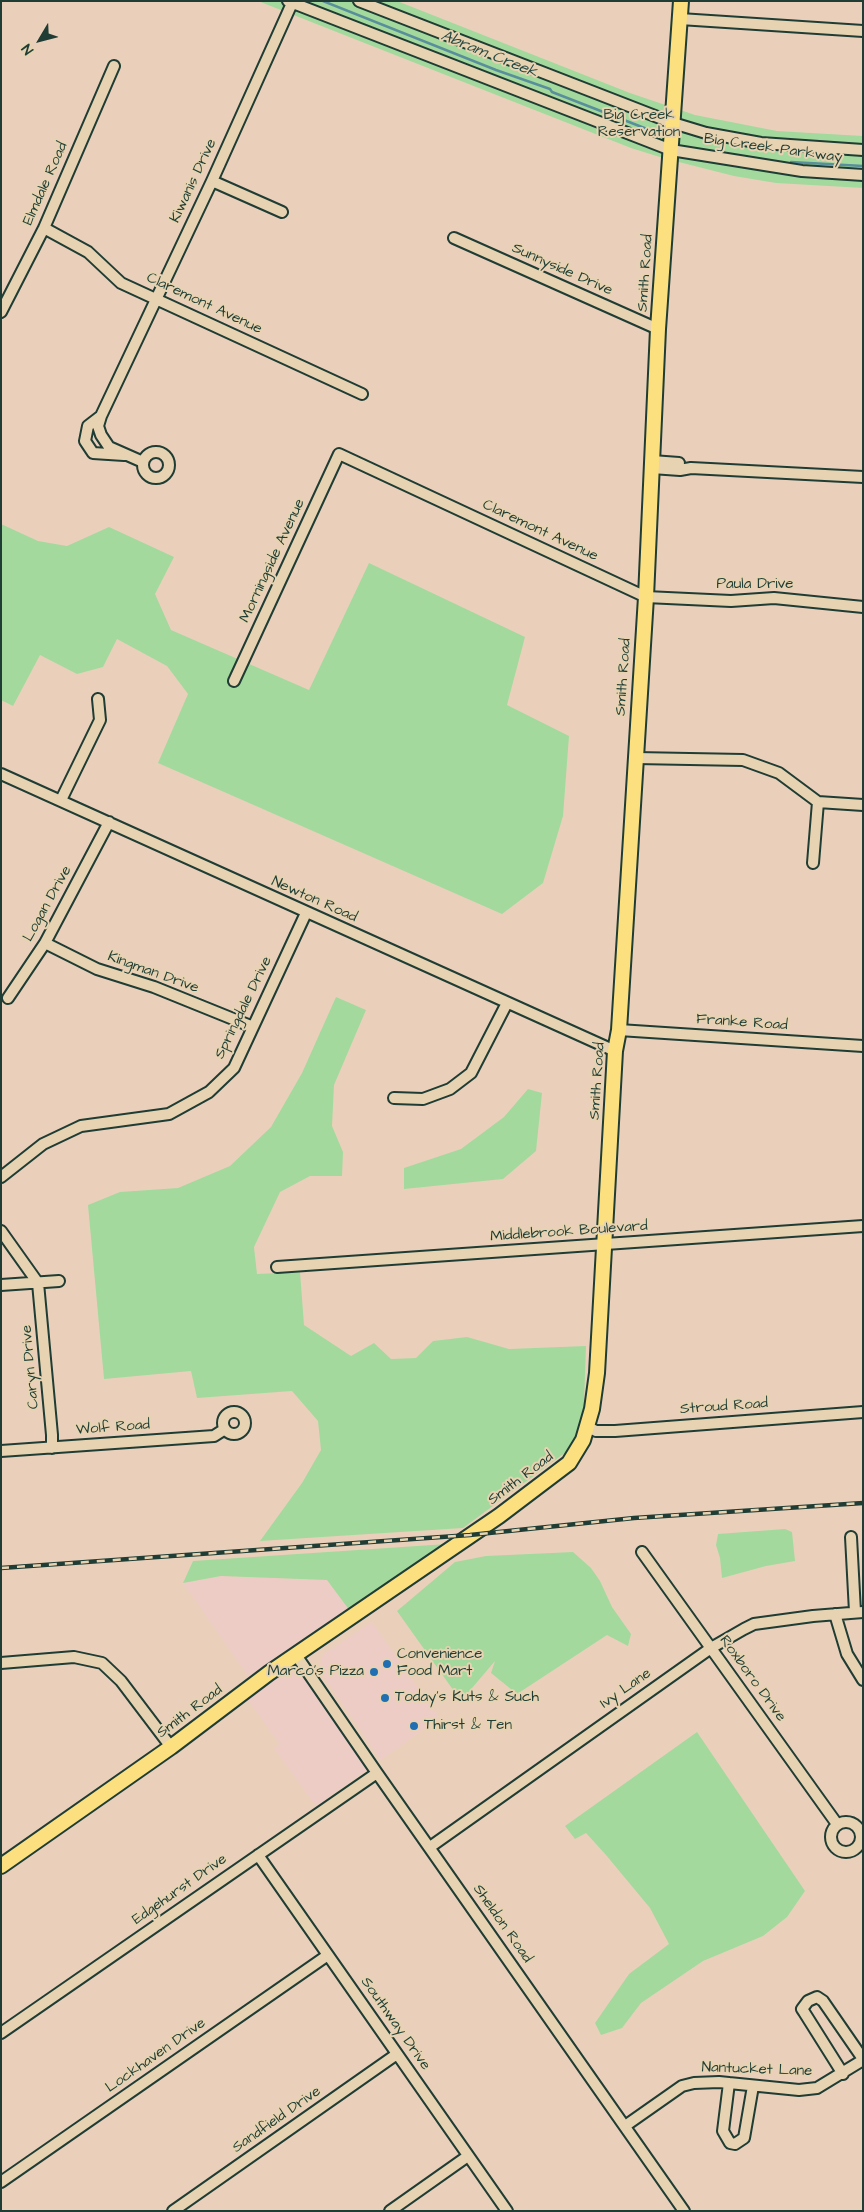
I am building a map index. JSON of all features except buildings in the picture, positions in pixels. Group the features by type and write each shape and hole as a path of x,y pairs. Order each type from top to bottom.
{"main road":[{"name":"Smith Road","path":"1,1866 171,1747 296,1655 499,1516 555,1474 576,1453 588,1427 595,1396 597,1376 615,1051 619,1030 646,597 658,329 681,1"}],"street":[{"name":"Big Creek Parkway","path":"359,1 673,124 706,133 761,143 863,150"},
{"name":"Big Creek Parkway","path":"291,2 671,150 802,171 863,175"},
{"name":"Kiwanis Drive","path":"128,455 93,453 85,441 88,426 101,416 155,298 212,181 291,2"},
{"path":"680,19 863,31"},
{"name":"Elmdale Road","path":"1,312 44,228 114,66"},
{"path":"212,181 282,212"},
{"name":"Claremont Avenue","path":"44,228 88,252 121,282 362,394"},
{"name":"Sunnyside Drive","path":"454,238 658,329"},
{"path":"101,416 98,426 101,435 109,446 143,462"},
{"name":"Claremont Avenue","path":"339,454 646,597"},
{"name":"Morningside Avenue","path":"234,681 339,454"},
{"path":"652,465 680,470 691,468 863,477"},
{"name":"Paula Drive","path":"646,597 731,601 774,598 863,607"},
{"path":"61,800 100,720 98,699"},
{"path":"636,758 743,760 779,773 818,802 863,805"},
{"name":"Newton Road","path":"1,774 615,1051"},
{"path":"813,863 818,802"},
{"name":"Logan Drive","path":"8,998 45,943 109,822"},
{"name":"Springdale Drive","path":"1,1177 43,1144 81,1126 169,1114 209,1092 234,1068 306,913"},
{"name":"Kingman Drive","path":"45,943 97,969 154,987 253,1027"},
{"path":"394,1098 423,1099 450,1089 471,1074 507,1003"},
{"name":"Franke Road","path":"619,1030 863,1046"},
{"name":"Middlebrook Boulevard","path":"277,1267 863,1226"},
{"path":"1,1231 38,1283"},
{"path":"1,1285 59,1281"},
{"name":"Caryn Drive","path":"38,1283 52,1448"},
{"name":"Stroud Road","path":"588,1427 596,1431 609,1431 863,1412"},
{"name":"Wolf Road","path":"1,1451 214,1436 225,1429"},
{"path":"851,1537 859,1612"},
{"name":"Roxboro Drive","path":"642,1552 837,1824"},
{"name":"Ivy Lane","path":"430,1847 711,1648 754,1624 859,1612"},
{"path":"835,1614 846,1654 863,1680"},
{"name":"Sheldon Road","path":"296,1655 684,2211"},
{"path":"1,1663 74,1658 102,1663 121,1681 171,1747"},
{"name":"Edgehurst Drive","path":"1,2033 377,1773"},
{"name":"Southway Drive","path":"258,1855 507,2211"},
{"name":"Lockhaven Drive","path":"1,2182 328,1955"},
{"path":"843,2074 802,2009 808,2000 817,1998 824,2001 863,2060"},
{"name":"Sandfield Drive","path":"173,2211 397,2054"},
{"name":"Nantucket Lane","path":"625,2126 682,2086 694,2083 729,2083 799,2090 818,2088 863,2060"},
{"path":"729,2083 723,2132 730,2143 735,2144 744,2138 754,2086"},
{"path":"390,2211 468,2156"}],"shaded area":[{"path":"221,1576 328,1580 354,1617 294,1661 369,1768 316,1806 274,1748 280,1744 240,1689 251,1680 183,1583"},
{"path":"372,1622 439,1718 381,1760 319,1669 323,1655"}],"green space":[{"name":"Big Creek Reservation","path":"258,1 397,1 630,93 695,115 777,131 863,136 863,188 776,183 734,176 663,158 631,148"},
{"path":"1,524 38,541 67,546 109,527 174,557 155,594 171,630 309,690 369,563 525,637 507,705 569,736 563,816 543,883 502,914 158,763 188,694 167,666 117,639 103,667 77,674 40,655 13,706 1,700"},
{"path":"336,997 366,1010 334,1085 332,1126 343,1152 342,1176 310,1176 280,1192 254,1247 257,1274 300,1272 304,1325 351,1356 374,1343 391,1359 416,1358 433,1341 467,1337 509,1349 586,1346 583,1433 570,1449 463,1528 260,1541 302,1483 321,1450 318,1421 292,1391 197,1398 191,1371 104,1379 88,1205 120,1192 178,1188 230,1166 271,1127 302,1073"},
{"path":"528,1089 542,1093 536,1151 503,1179 404,1189 404,1168 461,1149 504,1117"},
{"path":"785,1529 792,1532 795,1561 766,1566 722,1578 720,1558 716,1545 718,1534"},
{"path":"447,1544 350,1611 327,1580 221,1576 183,1583 193,1561"},
{"path":"573,1552 591,1568 600,1581 612,1607 631,1634 628,1646 607,1635 517,1694 491,1673 495,1661 461,1701 397,1611 455,1562 486,1556"},
{"path":"697,1732 805,1891 787,1917 763,1936 703,1961 641,2003 622,2028 601,2035 595,2023 629,1974 669,1944 650,1908 606,1855 586,1833 575,1839 565,1826"}],"waterway":[{"name":"Abram Creek","path":"323,1 496,70 550,89 552,92 647,129"},
{"name":"Abram Creek","path":"791,162 863,166"}],"railway":[{"path":"1,1568 470,1535 634,1518 863,1503"}],"place":[{"name":"Convenience Food Mart","path":"387,1664"},
{"name":"Marco's Pizza","path":"374,1672"},
{"name":"Today's Kuts & Such","path":"385,1698"},
{"name":"Thirst & Ten","path":"414,1726"}]}
